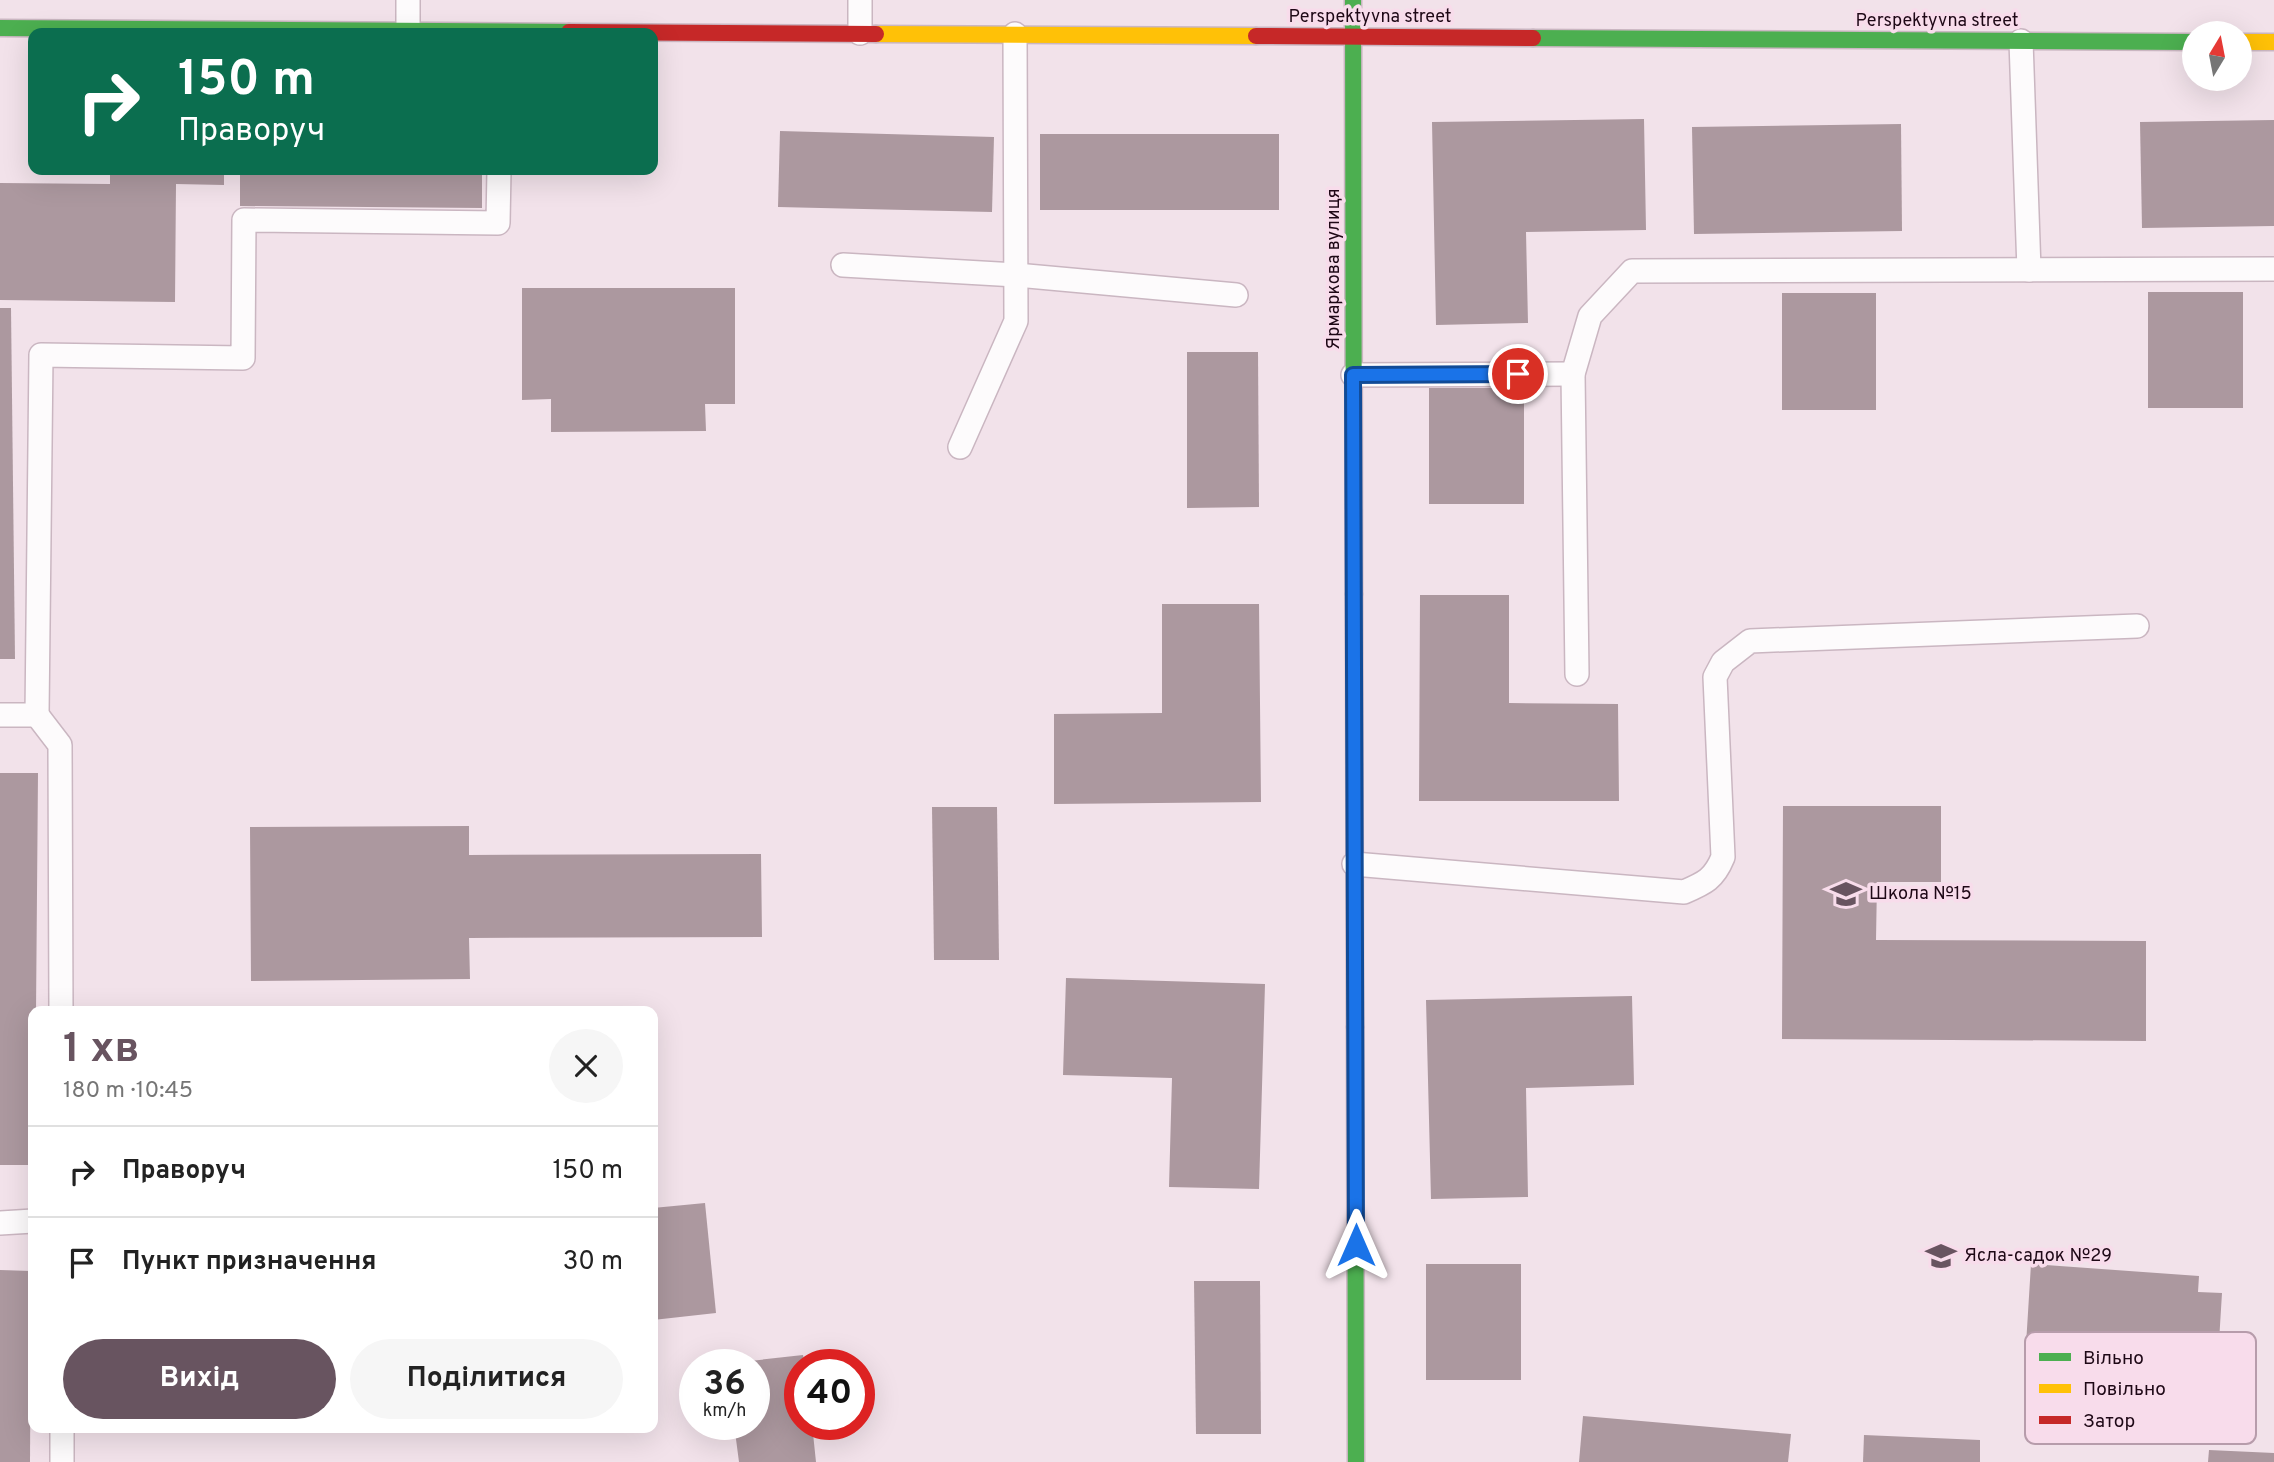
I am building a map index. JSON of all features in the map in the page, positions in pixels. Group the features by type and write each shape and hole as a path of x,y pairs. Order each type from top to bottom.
{"street":[{"name":"Ярмаркова вулиця","path":"1353,0 1356,1462"},
{"name":"Perspektyvna street","path":"0,28 28,28"},
{"name":"Perspektyvna street","path":"658,32 2182,42"},
{"path":"2252,42 2274,43"}],"lane":[{"path":"408,0 408,28"},
{"path":"860,0 860,33"},
{"path":"960,447 1016,320 1015,34"},
{"path":"2021,41 2029,270"},
{"path":"61,1006 60,746 37,715 41,355 243,358 244,220 498,223 499,175"},
{"path":"844,265 1016,275 1236,295"},
{"path":"1577,674 1573,374 1590,316 1632,271 2274,269"},
{"path":"1353,375 1573,374"},
{"path":"1354,864 1684,892 1702,885 1717,873 1723,858 1715,677 1723,662 1750,641 2137,626"},
{"path":"0,715 37,715"},
{"path":"0,1223 28,1221"},
{"path":"62,1433 62,1462"}],"building":[{"path":"1644,119 1646,230 1526,232 1528,323 1436,325 1432,122"},
{"path":"2274,120 2274,226 2142,228 2140,122"},
{"path":"1901,124 1902,231 1694,234 1692,127"},
{"path":"780,131 994,137 992,212 778,207"},
{"path":"1040,134 1279,134 1279,210 1040,210"},
{"path":"110,175 224,175 224,185 176,184 175,302 0,300 0,183 110,184"},
{"path":"240,175 482,175 482,208 240,206"},
{"path":"522,288 735,288 735,404 705,404 706,431 551,432 551,399 522,400"},
{"path":"2148,292 2243,292 2243,408 2148,408"},
{"path":"1782,293 1876,293 1876,410 1782,410"},
{"path":"0,308 11,308 15,659 0,659"},
{"path":"1187,352 1258,352 1259,507 1187,508"},
{"path":"1429,388 1524,388 1524,504 1429,504"},
{"path":"1420,595 1509,595 1509,703 1618,704 1619,801 1419,801"},
{"path":"1162,604 1259,604 1261,802 1054,804 1054,714 1162,713"},
{"path":"0,773 38,773 36,1006 28,1006 28,1165 0,1165"},
{"path":"1783,806 1941,806 1941,882 1877,882 1876,940 2146,941 2146,1041 1782,1039"},
{"path":"932,807 997,807 999,960 934,960"},
{"path":"469,826 469,855 761,854 762,937 469,938 470,979 251,981 250,827"},
{"path":"1066,978 1265,984 1259,1189 1169,1187 1172,1078 1063,1075"},
{"path":"1632,996 1634,1085 1526,1088 1528,1197 1431,1199 1426,1000"},
{"path":"705,1203 716,1313 658,1319 658,1208"},
{"path":"1426,1264 1521,1264 1521,1380 1426,1380"},
{"path":"2031,1264 2199,1276 2198,1292 2222,1293 2220,1332 2027,1332"},
{"path":"0,1270 28,1271 30,1462 0,1462"},
{"path":"1194,1281 1260,1281 1261,1434 1196,1434"},
{"path":"784,1357 784,1440 814,1440 816,1462 739,1462 736,1440 770,1440 770,1359"},
{"path":"1583,1416 1791,1434 1788,1462 1579,1462"},
{"path":"1864,1435 1980,1440 1980,1462 1863,1462"},
{"path":"2209,1450 2274,1453 2274,1462 2208,1462"}],"traffic: fast":[{"path":"1353,0 1354,594"},
{"path":"0,28 28,28"},
{"path":"1533,38 2182,42"},
{"path":"1355,1027 1356,1462"}],"traffic: slow":[{"path":"876,34 1256,36"},
{"path":"2252,42 2274,42"},
{"path":"1354,594 1355,1027"}],"traffic: jam":[{"path":"658,33 876,34"},
{"path":"1256,36 1533,38"}],"place":[{"name":"Школа №15","path":"1846,894"},
{"name":"Ясла-садок №29","path":"1941,1256"}],"route":[{"path":"1356,1245 1353,375 1518,374"}]}
